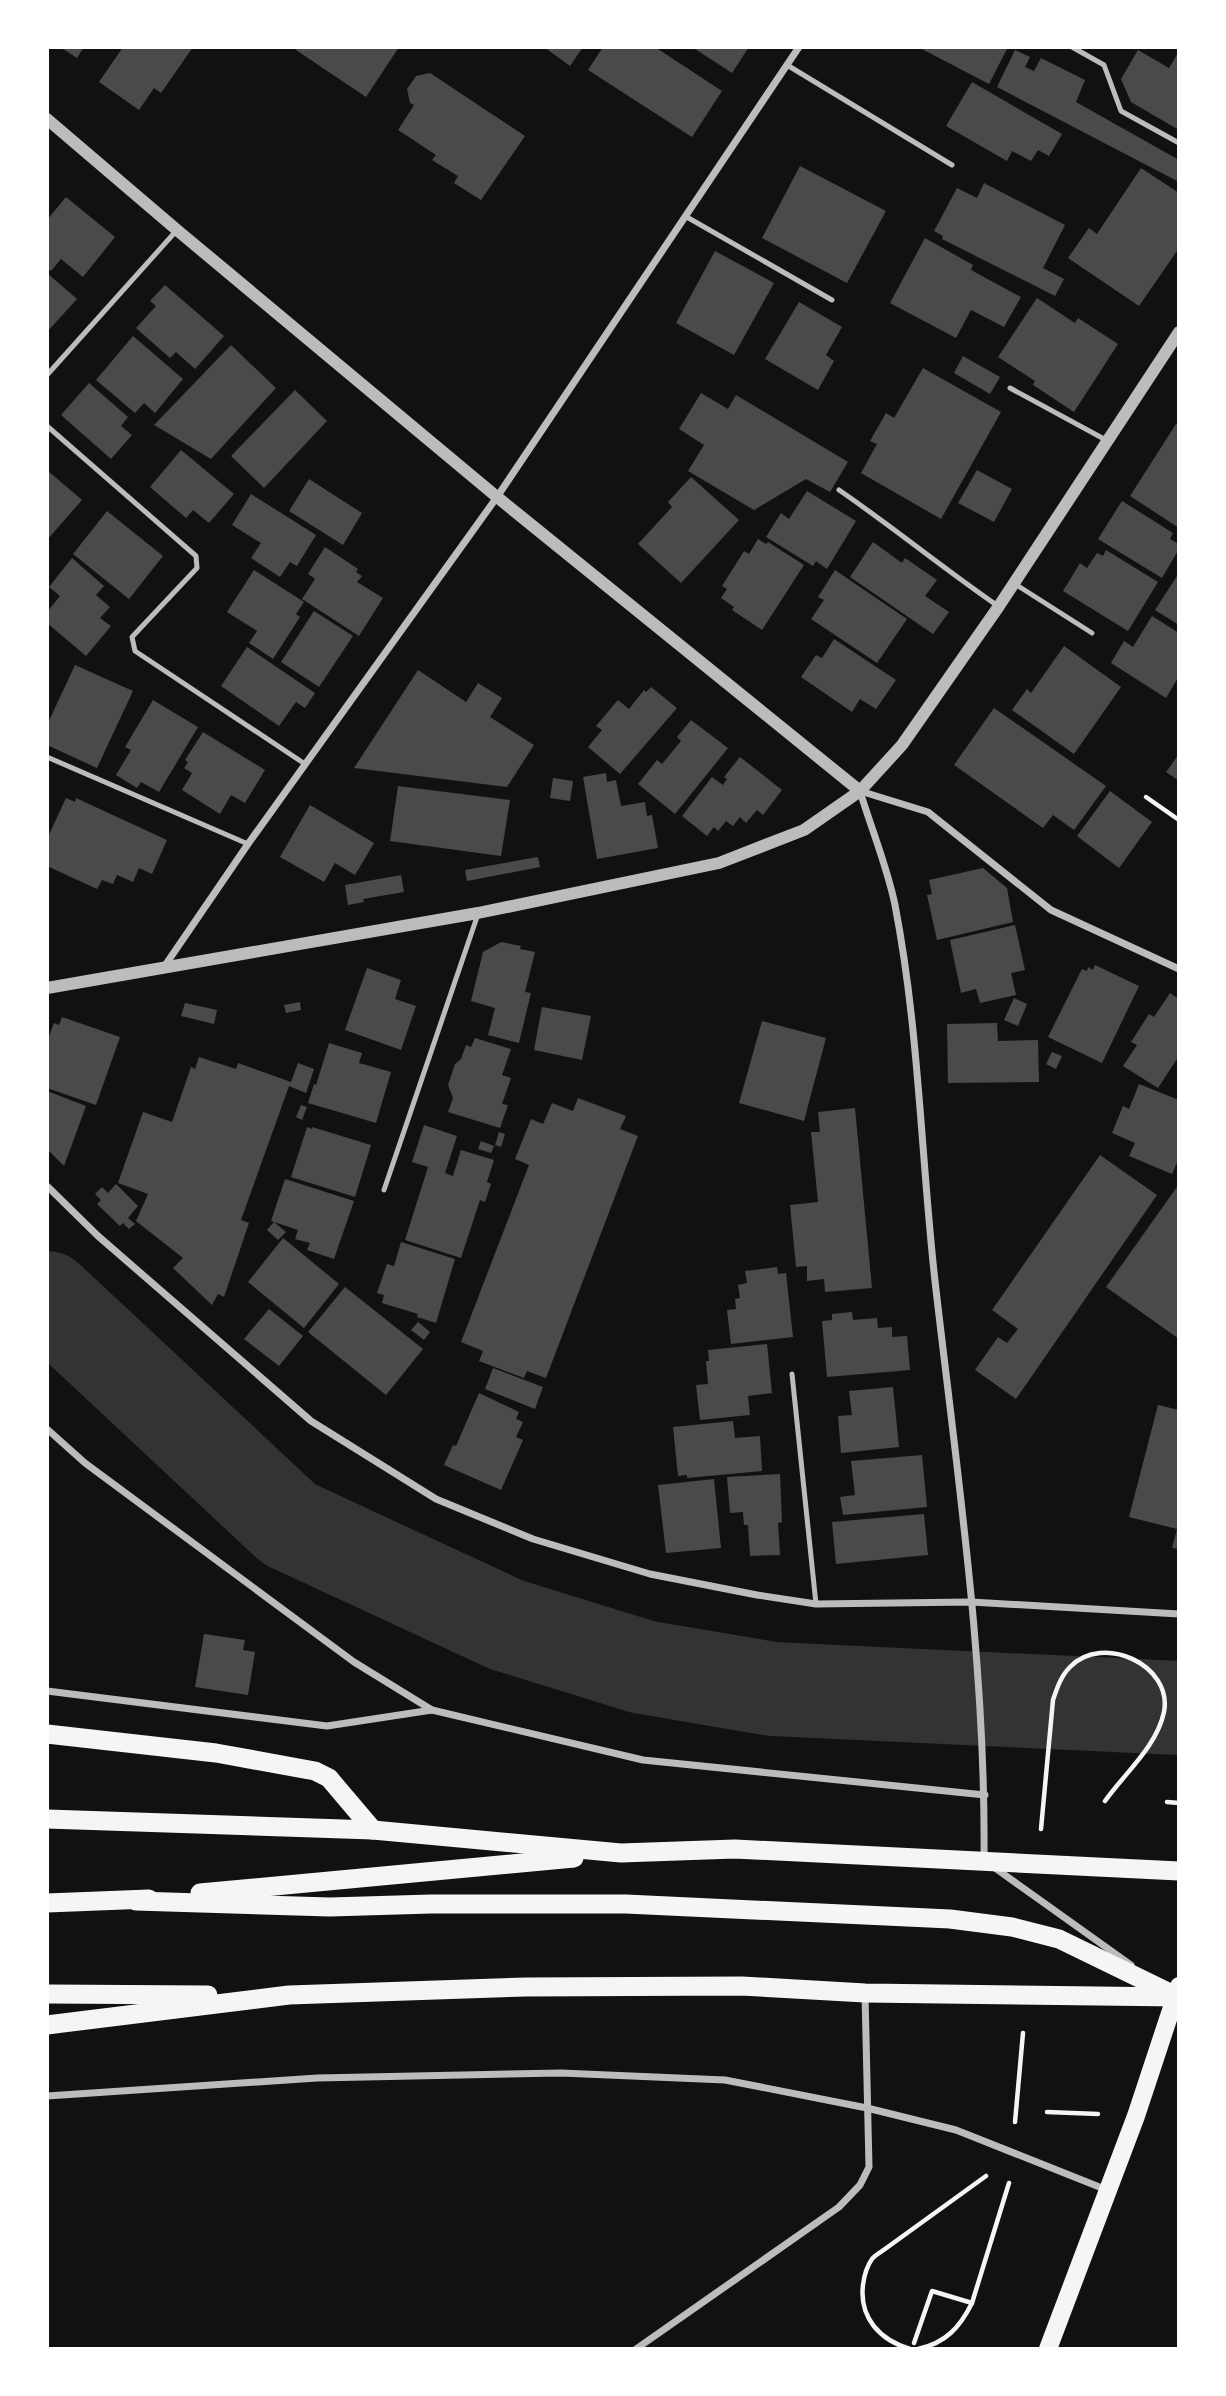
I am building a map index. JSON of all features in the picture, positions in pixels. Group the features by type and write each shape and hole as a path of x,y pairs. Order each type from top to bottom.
{"highway":[{"path":"47,1734 216,1753 315,1771 329,1778 373,1830"},
{"path":"47,1819 373,1830 621,1853"},
{"path":"136,1901 243,1888 343,1881 621,1853 735,1849 1179,1871"},
{"path":"47,1903 136,1901 330,1906 626,1904 950,1919 1012,1927 1059,1939 1178,1993"},
{"path":"47,1994 289,1995 526,1987 729,1986 865,1993 1178,1993"},
{"path":"47,2025 289,1995"}],"main road":[{"path":"1048,2349 1136,2116 1178,1993"}],"street":[{"path":"164,967 248,844 497,497 799,47"},
{"path":"47,119 497,497 860,791 928,813 1051,910 1179,969"},
{"path":"47,988 478,913 719,863 804,830 860,791 902,745 999,606 1179,332"},
{"path":"860,791 894,903 911,1017 934,1272 971,1602 984,1769 984,1860 1178,1993"},
{"path":"47,1186 98,1236 311,1421 436,1499 533,1539 650,1574 816,1604 971,1602 1179,1614"},
{"path":"47,1429 85,1463 354,1662 432,1710 643,1760 985,1795"},
{"path":"47,1691 327,1726 432,1710"},
{"path":"636,2349 839,2207 860,2185 869,2167 865,1993"},
{"path":"47,2095 317,2078 561,2073 724,2080 867,2108 956,2130 1108,2191"}],"lane":[{"path":"1072,47 1104,65 1121,111 1179,143"},
{"path":"787,65 952,165"},
{"path":"685,216 832,300"},
{"path":"47,375 177,230"},
{"path":"1010,388 1108,442"},
{"path":"47,426 196,556 197,568 132,637 135,651 306,764"},
{"path":"839,490 999,606"},
{"path":"1014,583 1092,633"},
{"path":"47,757 248,844"},
{"path":"384,1190 478,913"},
{"path":"792,1374 816,1604"}],"path":[{"path":"1146,797 1179,820"},
{"path":"1053,1700 1060,1681 1070,1667 1090,1655 1114,1653 1132,1657 1158,1681 1166,1698 1154,1737 1105,1801"},
{"path":"1167,1802 1179,1802"},
{"path":"910,2349 895,2344 868,2320 862,2306 865,2276 872,2260 986,2176"},
{"path":"918,2349 933,2346 948,2338 965,2318 1009,2184"},
{"path":"914,2343 932,2291 972,2303"}],"building":[{"path":"60,47 84,47 77,58"},
{"path":"123,47 193,47 161,93 154,88 139,110 99,82"},
{"path":"298,47 399,47 366,97 296,50"},
{"path":"544,47 583,47 570,66"},
{"path":"603,47 655,47 722,91 692,137 588,70"},
{"path":"692,47 749,47 732,73"},
{"path":"918,47 1008,47 989,84"},
{"path":"1015,50 1030,57 1025,67 1034,71 1041,58 1085,80 1076,102 1179,160 1179,182 997,87"},
{"path":"1138,50 1169,68 1179,51 1179,130 1131,102 1121,79"},
{"path":"430,73 525,136 481,200 454,183 458,176 432,160 436,155 398,130 414,105 410,103 407,89 416,76"},
{"path":"972,82 1062,134 1049,156 1038,150 1031,161 1012,151 1007,161 946,126"},
{"path":"800,166 886,211 847,283 762,238"},
{"path":"1141,168 1179,193 1179,248 1139,306 1068,258 1089,228 1097,234"},
{"path":"984,183 1065,225 1043,268 1064,279 1055,296 942,239 943,236 934,231 957,188 977,198"},
{"path":"66,197 115,237 83,277 61,259 51,271 47,268 47,220"},
{"path":"925,238 973,265 971,270 1021,297 1004,327 971,310 956,338 890,303"},
{"path":"715,251 774,283 734,355 676,323"},
{"path":"47,273 77,299 47,332"},
{"path":"165,285 224,336 195,369 176,352 170,358 136,328 156,306 150,301"},
{"path":"1037,298 1075,323 1078,318 1118,344 1074,412 1033,385 1035,381 998,357"},
{"path":"799,302 842,327 826,355 834,361 818,390 765,359"},
{"path":"133,336 183,379 155,413 144,403 135,413 96,380"},
{"path":"231,345 276,388 211,459 154,425"},
{"path":"963,356 1000,377 990,394 954,373"},
{"path":"923,368 1001,412 941,519 861,473 877,444 870,441 886,413 894,418"},
{"path":"89,383 128,417 121,426 132,435 111,459 61,415"},
{"path":"295,390 327,421 264,488 231,456"},
{"path":"701,393 728,409 736,395 848,462 830,492 806,479 754,510 688,471 704,445 679,429"},
{"path":"1176,424 1179,426 1179,528 1130,496"},
{"path":"181,450 234,494 209,523 193,510 186,518 150,487"},
{"path":"47,470 82,500 47,540"},
{"path":"977,470 1012,489 994,522 958,503"},
{"path":"691,477 739,520 681,583 638,544 672,507 668,502"},
{"path":"309,479 362,513 343,545 289,511"},
{"path":"807,491 856,521 827,569 816,561 813,566 766,537 781,513 789,519"},
{"path":"251,494 316,535 297,566 290,562 280,577 251,558 261,543 232,525"},
{"path":"1122,501 1173,533 1170,539 1179,544 1179,549 1162,578 1098,539"},
{"path":"107,511 163,556 129,599 73,554"},
{"path":"758,539 766,544 768,542 804,565 762,630 732,610 734,607 721,598 727,589 722,586 744,551 749,554"},
{"path":"873,542 902,563 905,558 937,580 925,596 949,612 933,634 850,577"},
{"path":"325,547 358,569 356,572 362,576 357,582 383,598 359,636 302,599 315,579 308,574"},
{"path":"1106,550 1158,582 1128,631 1063,591 1080,563 1087,568 1097,553 1103,556"},
{"path":"72,558 104,586 96,595 110,607 100,618 111,626 86,656 47,623 47,612 60,596 49,587"},
{"path":"254,570 304,602 296,614 300,617 273,659 249,643 257,631 227,612"},
{"path":"835,570 907,619 877,663 811,619 824,600 818,597"},
{"path":"1179,573 1179,625 1155,610"},
{"path":"314,611 353,636 319,687 281,662"},
{"path":"1152,616 1179,633 1179,676 1166,698 1111,663 1124,641 1133,647"},
{"path":"834,639 896,680 876,709 860,699 852,712 801,677 816,655 822,658"},
{"path":"1064,646 1121,687 1074,754 1012,710 1027,689 1031,693"},
{"path":"247,647 315,693 305,708 296,702 279,726 221,686"},
{"path":"75,665 133,691 97,768 47,745 47,725"},
{"path":"418,670 466,702 478,683 502,698 490,717 534,745 507,787 354,768"},
{"path":"651,687 677,708 620,774 588,747 602,730 596,726 618,700 629,709 644,690 646,692"},
{"path":"153,700 198,727 159,792 141,782 137,788 116,775 131,750 125,747"},
{"path":"994,708 1106,786 1074,830 1053,815 1043,828 954,765"},
{"path":"691,720 728,748 675,814 638,784 657,760 662,764 681,741 677,737"},
{"path":"203,732 265,770 245,803 231,795 220,814 182,790 192,773 184,768 188,762 185,760"},
{"path":"1179,754 1179,781 1166,772"},
{"path":"740,757 782,790 763,815 757,810 746,823 740,817 733,826 726,821 718,831 714,827 707,836 682,816 712,777 723,785 727,779 724,777"},
{"path":"606,773 607,782 616,780 621,806 645,802 647,816 652,815 658,848 597,859 583,777"},
{"path":"553,778 573,781 570,801 550,798"},
{"path":"398,786 510,800 501,856 390,841"},
{"path":"1110,791 1152,822 1119,868 1077,836"},
{"path":"66,798 75,802 76,798 167,840 152,874 139,868 133,882 117,875 113,884 102,880 97,889 47,866 47,839"},
{"path":"310,805 374,843 355,875 335,863 324,882 280,857"},
{"path":"538,857 540,867 467,881 465,870"},
{"path":"983,868 1007,888 1013,922 937,940 927,895 932,894 929,880"},
{"path":"401,875 404,892 363,899 364,902 348,905 345,885"},
{"path":"1015,925 1025,970 1011,973 1016,995 980,1003 976,989 961,993 950,940"},
{"path":"501,942 535,952 525,992 531,993 519,1043 488,1035 495,1008 471,1001 483,952"},
{"path":"1095,965 1139,986 1102,1063 1048,1037 1082,969 1087,971 1088,967 1093,970"},
{"path":"367,968 401,980 395,999 416,1006 401,1050 345,1030"},
{"path":"1170,993 1179,999 1179,1056 1158,1088 1123,1066 1137,1045 1131,1042 1149,1014 1154,1017"},
{"path":"1014,998 1027,1004 1018,1026 1004,1020"},
{"path":"300,1002 301,1010 286,1013 284,1005"},
{"path":"185,1003 217,1010 214,1024 181,1016"},
{"path":"542,1007 591,1016 582,1060 534,1050"},
{"path":"62,1017 120,1037 96,1105 47,1088 47,1042 54,1023 59,1025"},
{"path":"762,1021 826,1038 804,1121 739,1103"},
{"path":"997,1023 998,1041 1038,1040 1039,1082 948,1083 947,1024"},
{"path":"475,1038 511,1049 502,1075 511,1078 502,1104 508,1105 500,1128 448,1112 453,1098 448,1085 455,1064 461,1059 466,1045 471,1047"},
{"path":"329,1043 362,1053 359,1063 391,1072 376,1123 308,1103"},
{"path":"1052,1052 1062,1056 1056,1069 1046,1064"},
{"path":"199,1057 236,1069 238,1063 291,1082 298,1063 314,1069 306,1093 289,1086 241,1220 249,1223 224,1297 218,1294 212,1305 173,1268 183,1258 136,1221 148,1194 118,1183 143,1112 172,1122 191,1067 195,1069"},
{"path":"1139,1084 1179,1100 1179,1158 1172,1174 1129,1156 1135,1143 1112,1133 1123,1106 1129,1109"},
{"path":"47,1091 86,1106 64,1166 47,1149"},
{"path":"578,1098 626,1116 620,1129 638,1136 546,1378 527,1371 524,1378 479,1361 483,1351 461,1342 529,1165 515,1159 531,1119 543,1124 552,1103 573,1111"},
{"path":"301,1105 307,1107 302,1120 296,1117"},
{"path":"855,1108 872,1288 825,1292 824,1279 807,1281 807,1266 796,1267 790,1205 818,1202 811,1132 820,1132 818,1112"},
{"path":"424,1125 457,1136 445,1173 453,1176 461,1150 494,1160 487,1182 491,1184 485,1202 480,1200 461,1258 405,1240 428,1167 412,1162"},
{"path":"307,1127 371,1145 355,1197 291,1177"},
{"path":"499,1132 505,1134 501,1147 495,1145"},
{"path":"481,1141 494,1146 491,1153 478,1149"},
{"path":"1100,1155 1157,1195 1016,1399 975,1370 998,1337 1007,1343 1018,1329 992,1310"},
{"path":"285,1179 354,1201 334,1259 307,1250 310,1243 295,1239 298,1230 271,1221"},
{"path":"116,1184 138,1206 128,1218 135,1224 129,1229 123,1223 120,1226 97,1204 101,1200 95,1194 102,1187 108,1193"},
{"path":"1179,1184 1179,1339 1106,1287"},
{"path":"274,1222 286,1232 278,1240 267,1230"},
{"path":"283,1238 339,1284 304,1328 248,1282"},
{"path":"401,1242 455,1259 436,1323 417,1317 418,1314 382,1303 384,1295 377,1293 387,1264 394,1266"},
{"path":"777,1267 778,1274 786,1273 793,1337 731,1344 727,1310 736,1309 735,1299 740,1298 738,1285 747,1283 745,1271"},
{"path":"345,1287 423,1349 386,1395 308,1332"},
{"path":"269,1309 303,1336 279,1366 244,1339"},
{"path":"852,1312 853,1320 877,1318 878,1328 892,1327 892,1337 907,1336 910,1370 827,1377 822,1321 832,1320 832,1314"},
{"path":"418,1322 430,1332 424,1340 411,1330"},
{"path":"767,1344 772,1393 748,1396 750,1415 700,1420 696,1385 708,1384 708,1350"},
{"path":"493,1368 543,1387 535,1409 485,1389"},
{"path":"893,1387 899,1447 841,1453 838,1416 852,1415 849,1391"},
{"path":"479,1393 519,1412 516,1419 523,1422 516,1437 523,1440 501,1490 444,1465 453,1445 456,1446"},
{"path":"1158,1405 1179,1410 1179,1549 1172,1548 1177,1529 1129,1517"},
{"path":"733,1421 735,1438 760,1436 762,1471 687,1478 687,1475 678,1476 673,1427"},
{"path":"922,1455 927,1507 843,1515 840,1497 855,1495 851,1461"},
{"path":"780,1474 780,1555 750,1556 748,1525 744,1525 743,1512 730,1513 727,1477"},
{"path":"714,1479 721,1548 666,1553 658,1485"},
{"path":"924,1514 928,1555 836,1564 832,1522"},
{"path":"204,1634 245,1640 243,1650 255,1652 248,1695 195,1687"}],"waterway":[{"path":"47,1298 289,1524 507,1625 643,1667 773,1689 1179,1708"}]}
